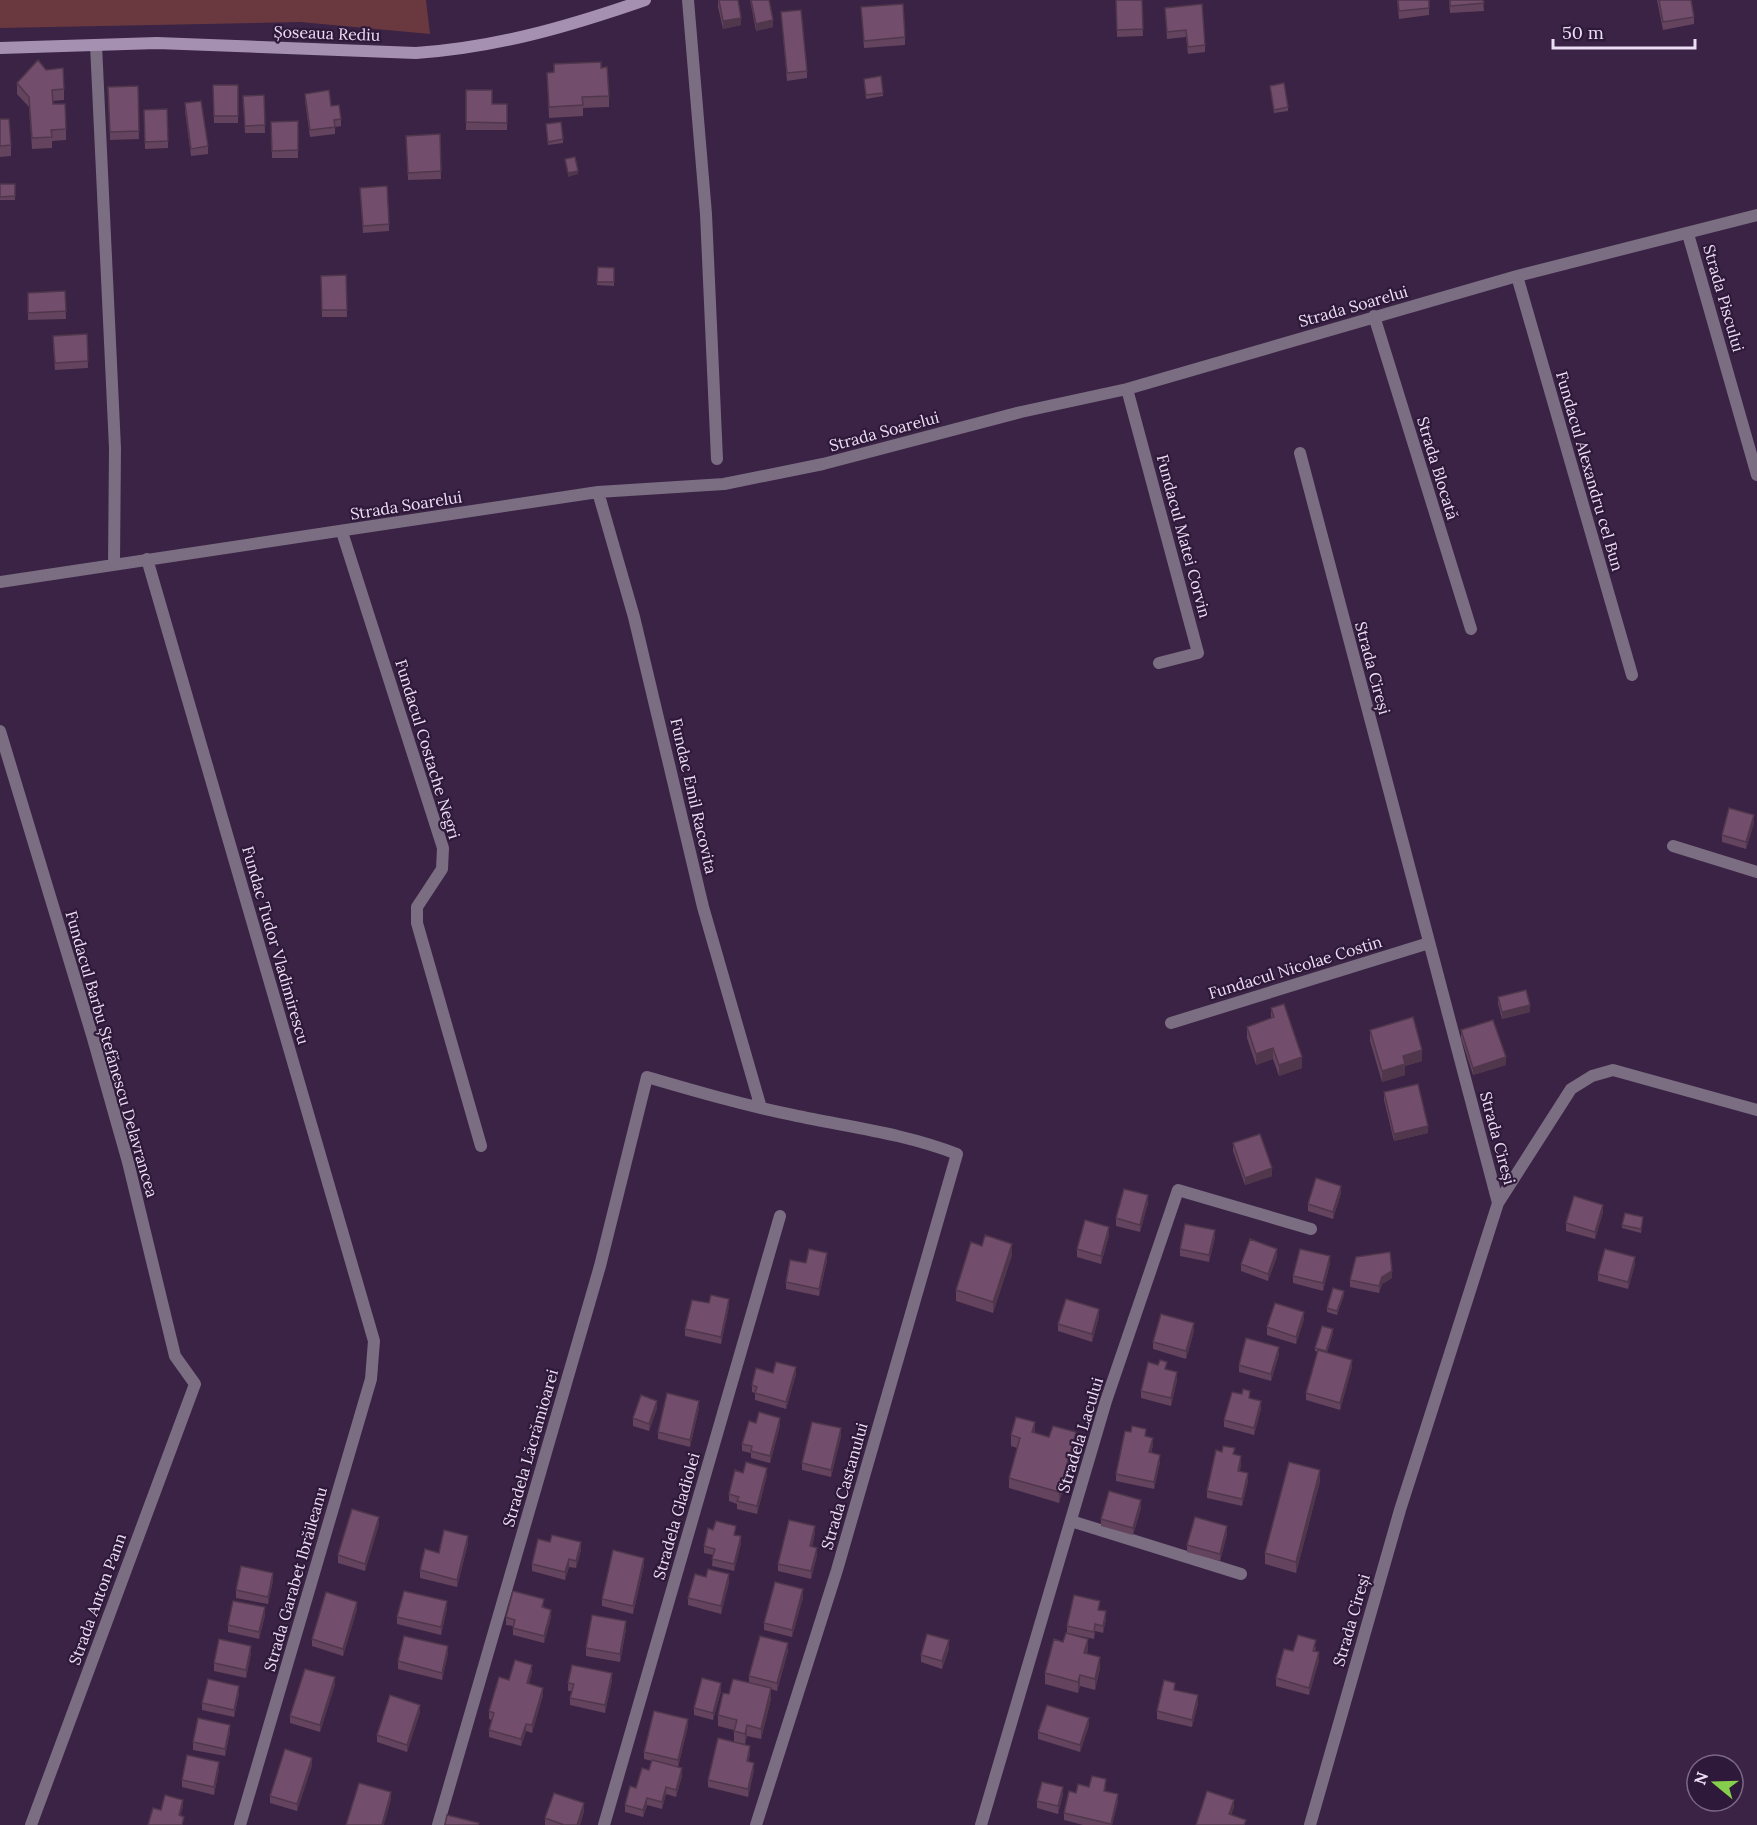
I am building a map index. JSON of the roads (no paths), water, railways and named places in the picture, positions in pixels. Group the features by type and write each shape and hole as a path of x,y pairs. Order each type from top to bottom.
{"main road":[{"name":"Șoseaua Rediu","path":"0,48 157,43 416,53 458,50 567,27 645,0"}],"street":[{"path":"688,0 706,213 717,459"},
{"path":"96,45 115,448 114,564"},
{"name":"Strada Soarelui","path":"0,582 598,492 724,484 824,464 1021,412 1127,388 1516,276 1757,216"},
{"name":"Strada Piscului","path":"1688,234 1757,476"},
{"name":"Fundacul Alexandru cel Bun","path":"1516,276 1632,675"},
{"name":"Strada Blocată","path":"1374,316 1471,629"},
{"name":"Fundacul Matei Corvin","path":"1127,388 1198,653 1159,663"},
{"name":"Strada Cireși","path":"1300,453 1498,1203 1400,1510 1310,1825"},
{"name":"Fundac Emil Racovita","path":"598,492 634,617 703,907 761,1108"},
{"name":"Fundacul Costache Negri","path":"342,532 442,848 442,869 417,907 417,923 481,1146"},
{"name":"Fundac Tudor Vladimirescu","path":"147,559 374,1341"},
{"name":"Fundacul Barbu Ștefănescu Delavrancea","path":"0,731 96,1047 128,1162 175,1356 195,1384"},
{"path":"1673,846 1757,872"},
{"name":"Fundacul Nicolae Costin","path":"1171,1023 1429,942"},
{"path":"1498,1203 1571,1089 1592,1076 1613,1070 1757,1110"},
{"name":"Stradela Lăcrămioarei","path":"438,1825 600,1266 646,1077 761,1108"},
{"name":"Strada Castanului","path":"756,1825 837,1570 957,1154 925,1141 874,1129 761,1108"},
{"name":"Stradela Lacului","path":"981,1825 1106,1401 1178,1190 1311,1229"},
{"name":"Stradela Gladiolei","path":"604,1825 780,1216"},
{"name":"Strada Garabet Ibrăileanu","path":"240,1825 370,1379 374,1341"},
{"name":"Strada Anton Pann","path":"31,1825 195,1384"},
{"path":"1071,1521 1241,1574"}]}
